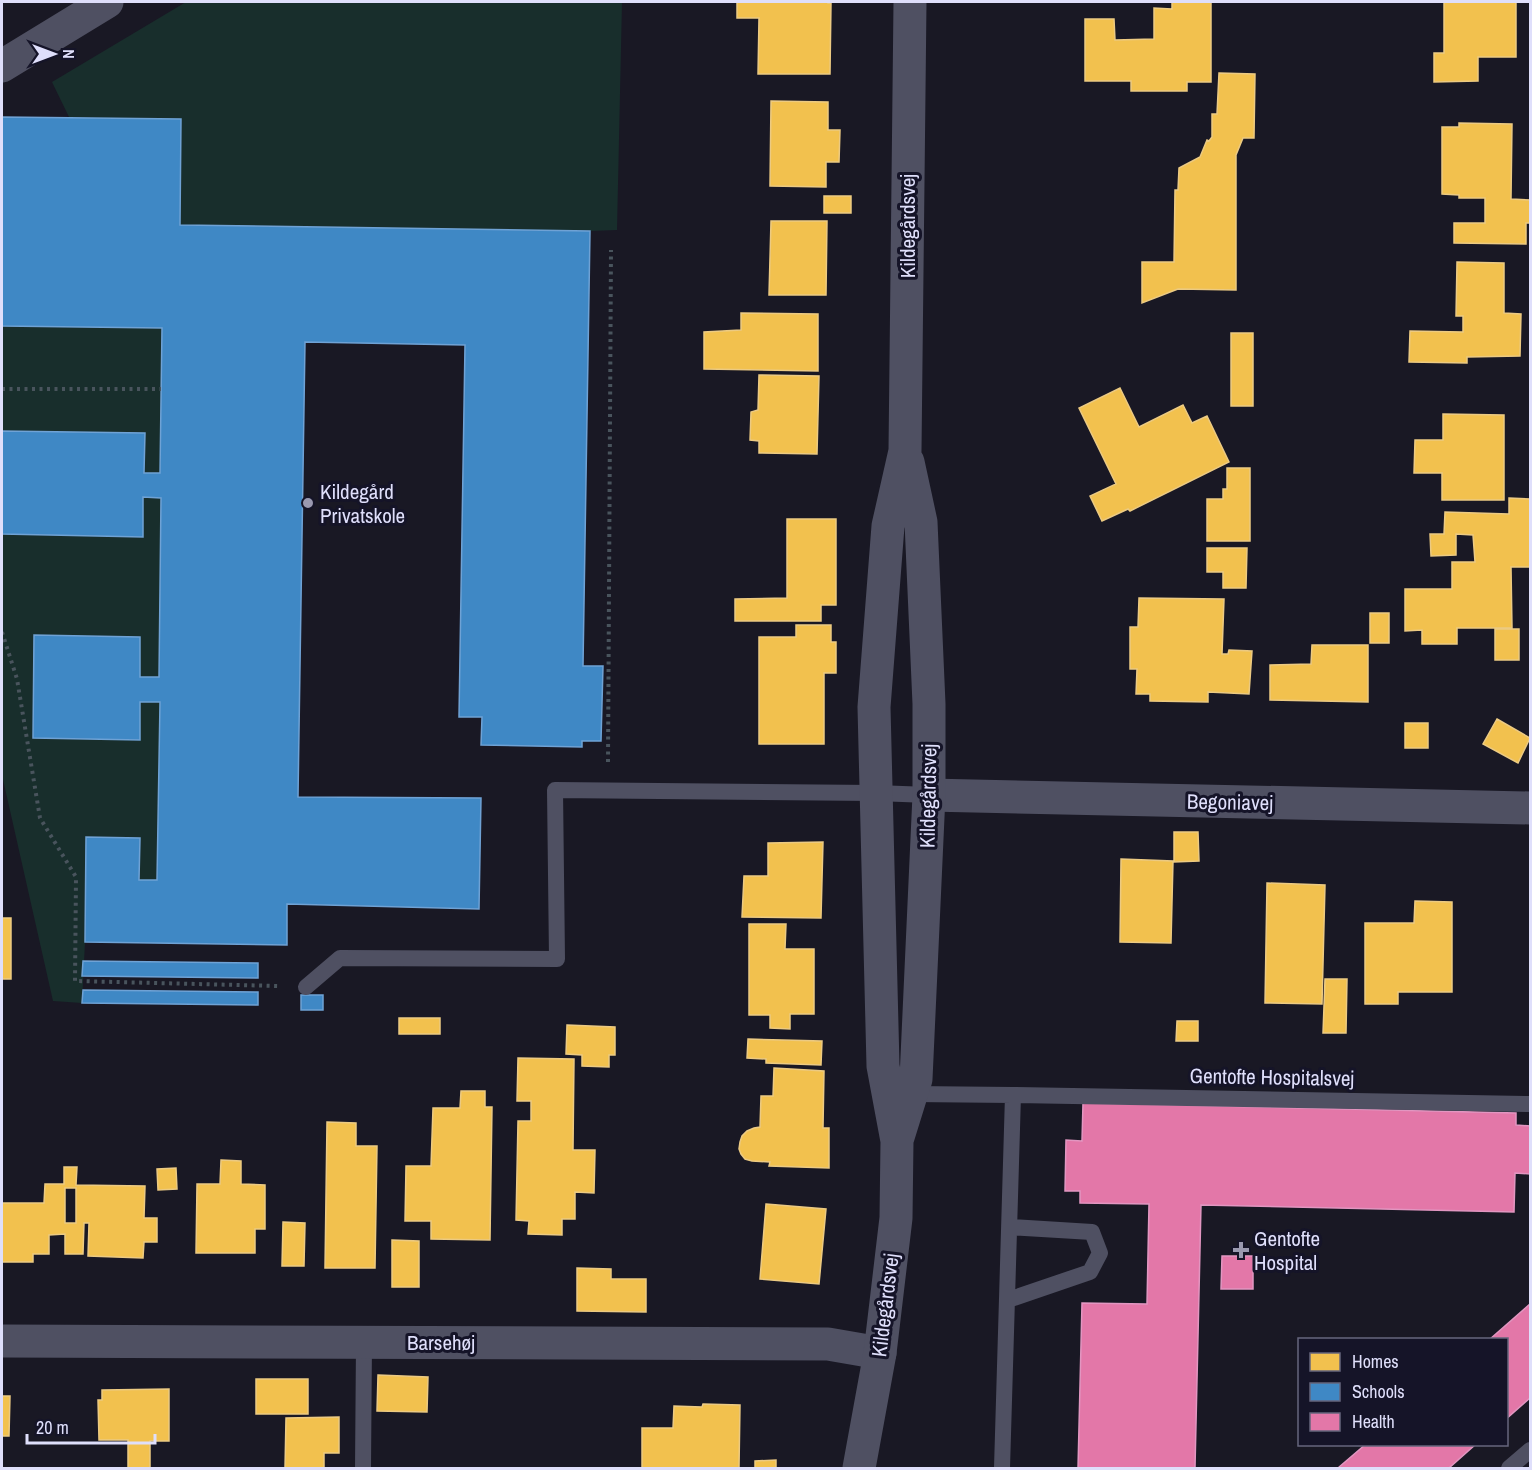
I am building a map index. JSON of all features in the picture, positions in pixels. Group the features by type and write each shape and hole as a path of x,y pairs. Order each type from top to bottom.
{"street":[{"path":"2,66 107,2"},
{"name":"Kildegårdsvej","path":"859,1468 880,1353 896,1218 897,1141 883,1066 874,707 888,526 905,451 910,2"},
{"name":"Kildegårdsvej","path":"897,1141 916,1079 929,795 929,704 921,522 905,451"},
{"name":"Begoniavej","path":"929,795 1530,808"},
{"name":"Barsehøj","path":"2,1341 828,1344 880,1353"}],"lane":[{"path":"306,987 340,958 557,959 555,790 929,795"},
{"name":"Gentofte Hospitalsvej","path":"912,1094 1530,1104"},
{"path":"1002,1468 1013,1095"},
{"path":"1008,1300 1090,1272 1100,1253 1092,1232 1010,1227"},
{"path":"363,1468 364,1342"},
{"path":"1509,1468 1530,1450"}],"path":[{"path":"608,790 611,250"},
{"path":"2,389 161,389"},
{"path":"2,632 17,679 40,818 76,877 75,981 306,987"}],"green space":[{"path":"186,2 622,2 617,230 180,225 181,120 69,117 52,82"},
{"path":"2,326 162,328 160,473 144,473 144,433 2,431"},
{"path":"143,497 161,498 159,677 140,677 140,637 34,636 33,738 139,740 140,702 160,702 157,880 139,880 140,838 86,837 82,1003 53,1001 2,775 2,534 142,537"}],"building: Homes":[{"path":"737,2 831,3 830,74 758,74 759,18 737,18"},
{"path":"1172,2 1211,2 1211,82 1187,82 1187,91 1131,91 1131,81 1085,81 1085,19 1114,19 1115,40 1154,39 1154,8 1172,9"},
{"path":"1444,2 1516,2 1516,57 1478,57 1478,81 1434,82 1434,53 1444,53"},
{"path":"1219,73 1255,74 1254,138 1243,138 1236,155 1236,290 1178,289 1142,303 1142,262 1174,262 1175,190 1178,190 1179,168 1200,157 1207,140 1209,141 1212,137 1212,114 1217,114"},
{"path":"771,101 828,102 828,130 840,130 839,162 826,162 826,187 770,186"},
{"path":"1459,123 1512,124 1511,199 1530,200 1530,223 1526,223 1526,244 1454,243 1454,223 1485,223 1485,198 1459,198 1459,195 1442,194 1442,127 1459,127"},
{"path":"824,196 851,196 851,213 824,213"},
{"path":"771,221 827,221 826,295 769,295"},
{"path":"1457,262 1504,263 1504,313 1521,314 1520,356 1467,357 1467,363 1409,362 1410,331 1463,332 1463,316 1456,316"},
{"path":"741,313 818,314 818,371 704,369 704,332 741,330"},
{"path":"1231,333 1253,333 1253,406 1231,406"},
{"path":"759,375 819,376 817,454 759,453 759,441 750,440 751,412 758,410"},
{"path":"1120,388 1139,427 1183,405 1192,423 1207,416 1229,462 1130,511 1128,509 1102,521 1090,496 1116,484 1079,408"},
{"path":"1443,414 1504,415 1504,500 1442,500 1442,473 1414,473 1415,440 1443,440"},
{"path":"1227,468 1250,468 1250,541 1207,541 1207,499 1223,499 1223,489 1227,489"},
{"path":"1509,498 1530,499 1530,567 1511,567 1512,628 1457,628 1457,644 1422,644 1422,630 1405,631 1405,589 1452,589 1452,562 1475,562 1473,535 1456,534 1456,555 1431,556 1430,534 1444,534 1445,512 1509,514"},
{"path":"787,519 836,519 836,605 821,605 821,621 735,621 735,599 787,598"},
{"path":"1207,548 1247,548 1246,588 1223,588 1223,572 1207,572"},
{"path":"1139,598 1224,599 1222,654 1228,654 1229,650 1252,651 1249,694 1208,692 1208,702 1150,701 1150,694 1136,694 1137,669 1130,669 1130,627 1138,627"},
{"path":"1370,613 1389,613 1389,643 1370,643"},
{"path":"796,625 831,625 831,642 836,642 836,673 824,673 824,744 759,744 759,637 796,637"},
{"path":"1495,629 1519,629 1519,660 1495,660"},
{"path":"1312,645 1368,645 1368,702 1270,700 1270,665 1311,664"},
{"path":"1497,719 1530,738 1518,763 1483,744"},
{"path":"1405,723 1428,723 1428,748 1405,748"},
{"path":"1174,832 1198,832 1199,861 1174,862"},
{"path":"823,842 821,918 742,917 744,876 768,876 768,843"},
{"path":"1121,859 1173,861 1171,943 1120,942"},
{"path":"1267,883 1325,885 1322,1004 1265,1003"},
{"path":"1415,901 1452,902 1452,992 1398,992 1398,1004 1365,1004 1365,923 1414,923"},
{"path":"2,918 11,918 11,979 2,979"},
{"path":"749,924 786,924 785,949 814,949 814,1014 790,1014 790,1029 770,1028 770,1015 749,1015"},
{"path":"1325,979 1347,979 1346,1033 1323,1033"},
{"path":"399,1018 440,1018 440,1034 399,1034"},
{"path":"1177,1021 1198,1021 1198,1041 1176,1041"},
{"path":"567,1025 615,1027 615,1055 609,1055 609,1067 582,1066 582,1055 566,1054"},
{"path":"748,1039 822,1041 821,1065 766,1063 766,1059 747,1058"},
{"path":"518,1058 574,1059 573,1150 595,1150 594,1193 575,1192 575,1219 562,1219 562,1235 528,1234 529,1221 516,1220 518,1121 531,1121 531,1101 517,1101"},
{"path":"774,1068 824,1071 823,1128 829,1128 829,1168 769,1166 770,1162 752,1161 745,1159 741,1154 739,1149 742,1136 747,1131 760,1127 761,1096 773,1096"},
{"path":"461,1091 485,1091 485,1107 492,1107 490,1240 431,1239 431,1221 405,1221 406,1166 431,1166 433,1108 460,1108"},
{"path":"327,1122 356,1123 356,1146 377,1146 375,1268 325,1268"},
{"path":"221,1160 241,1161 241,1184 265,1185 265,1229 255,1229 255,1253 196,1253 197,1184 220,1184"},
{"path":"64,1167 77,1167 76,1185 145,1186 144,1218 157,1218 157,1242 144,1242 143,1258 88,1256 89,1223 84,1223 83,1254 65,1254 65,1234 49,1235 49,1254 33,1254 33,1262 2,1262 2,1203 44,1203 45,1184 64,1184","holes":["65,1188 76,1188 76,1223 65,1223"]},
{"path":"176,1168 177,1189 158,1190 157,1169"},
{"path":"766,1204 826,1209 819,1284 760,1279"},
{"path":"283,1222 305,1223 304,1266 282,1266"},
{"path":"392,1240 419,1241 419,1287 392,1287"},
{"path":"577,1268 611,1269 611,1279 646,1279 646,1312 577,1311"},
{"path":"378,1375 428,1377 427,1412 377,1411"},
{"path":"256,1379 308,1379 308,1414 256,1414"},
{"path":"169,1389 169,1441 150,1441 150,1468 128,1468 128,1440 99,1440 98,1400 102,1400 102,1390"},
{"path":"2,1396 10,1396 9,1436 2,1436"},
{"path":"703,1404 740,1405 739,1468 642,1468 642,1428 673,1428 674,1406 702,1407"},
{"path":"339,1417 339,1453 324,1453 324,1468 285,1468 286,1418"},
{"path":"776,1460 776,1468 755,1468 755,1461"}],"building: Schools":[{"path":"2,117 181,119 180,225 590,231 583,666 603,666 601,741 582,741 582,747 481,745 482,717 459,717 465,345 305,342 298,797 481,798 479,909 287,904 287,945 85,942 86,837 140,838 139,880 157,880 160,702 140,702 140,740 33,738 34,635 140,637 140,677 159,677 161,498 143,497 143,537 2,534 2,431 145,433 144,473 160,473 162,328 2,326"},
{"path":"83,961 258,963 258,978 82,976"},
{"path":"83,990 258,992 258,1005 82,1003"},
{"path":"301,995 323,995 323,1010 301,1010"}],"building: Health":[{"path":"1083,1103 1516,1113 1516,1125 1530,1126 1530,1174 1515,1173 1514,1212 1201,1205 1195,1468 1078,1468 1082,1303 1147,1304 1149,1204 1080,1203 1080,1191 1065,1191 1066,1140 1082,1141"},
{"path":"1222,1256 1253,1256 1253,1289 1221,1289"},
{"path":"1530,1304 1530,1398 1508,1417 1508,1338 1491,1338"},
{"path":"1364,1446 1474,1446 1449,1468 1338,1468"}],"place":[{"name":"Kildegård Privatskole","path":"308,503"},
{"name":"Gentofte Hospital","path":"1241,1250"}]}
